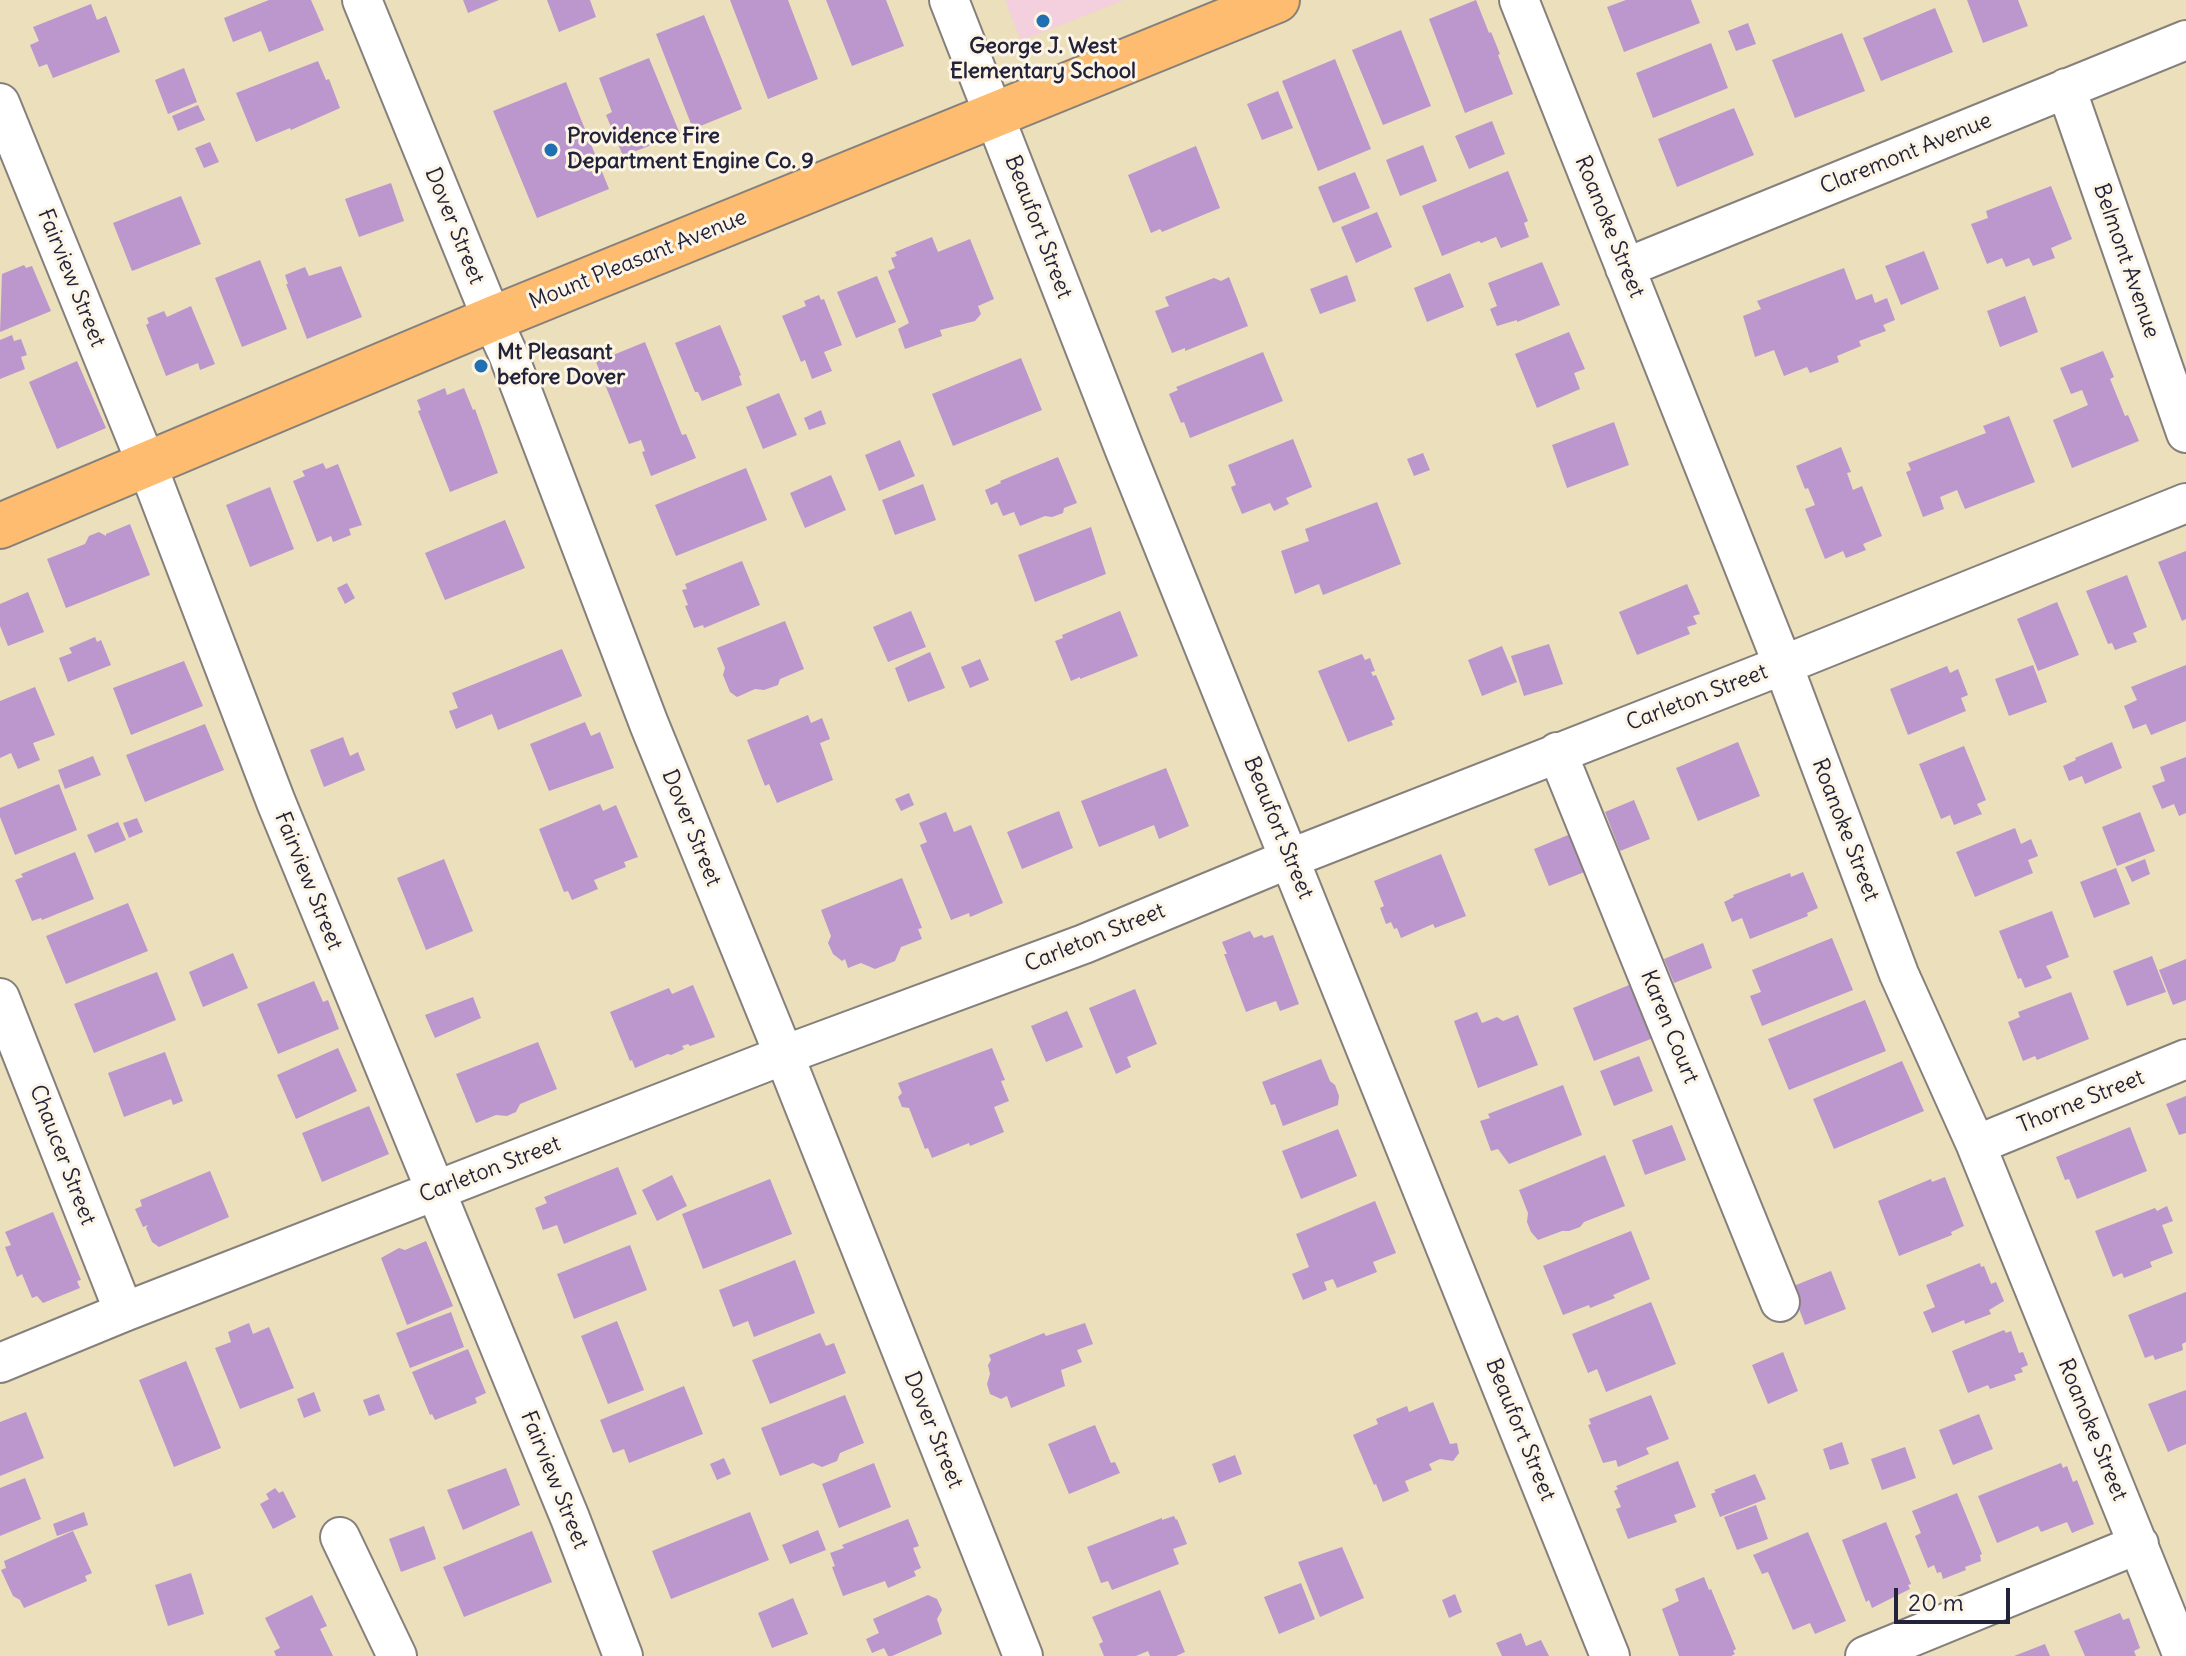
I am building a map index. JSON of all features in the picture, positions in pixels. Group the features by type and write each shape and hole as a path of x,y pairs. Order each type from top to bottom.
{"main road":[{"name":"Mount Pleasant Avenue","path":"0,526 492,319 1277,0"}],"street":[{"name":"Dover Street","path":"362,0 508,354 649,724 1023,1656"},
{"name":"Beaufort Street","path":"949,0 1124,448 1610,1656"},
{"name":"Roanoke Street","path":"1519,0 1783,665 1899,974 1976,1145 2183,1656"},
{"name":"Claremont Avenue","path":"1625,268 2186,40"},
{"name":"Belmont Avenue","path":"2066,88 2186,433"},
{"name":"Fairview Street","path":"0,103 147,465 276,802 570,1518 623,1656"},
{"name":"Carleton Street","path":"0,1363 784,1055 1084,944 1291,858 2186,503"},
{"name":"Karen Court","path":"1557,752 1780,1302"},
{"name":"Chaucer Street","path":"0,998 124,1312"},
{"name":"Thorne Street","path":"1976,1145 2186,1059"},
{"path":"340,1537 397,1656"},
{"path":"1865,1656 2139,1544"}],"shaded area":[{"name":"George J. West Elementary School","path":"1005,0 1124,0 1021,41"}],"building":[{"path":"269,0 311,0 324,30 269,52 261,31 233,42 224,18"},
{"path":"463,0 499,0 468,13"},
{"path":"547,0 590,0 596,17 559,32"},
{"path":"730,0 788,0 818,79 768,99"},
{"path":"826,0 886,0 904,46 852,66"},
{"path":"1476,0 1500,54 1513,94 1465,113 1429,19"},
{"path":"1626,0 1691,0 1700,23 1624,52 1607,7"},
{"path":"1967,0 2018,0 2028,26 1983,43"},
{"path":"91,4 97,20 106,16 120,52 53,78 47,64 39,67 30,45 39,41 33,27"},
{"path":"1935,8 1953,52 1881,81 1863,38"},
{"path":"704,15 742,109 693,129 656,34"},
{"path":"1748,23 1756,44 1736,51 1728,31"},
{"path":"1401,30 1431,106 1383,125 1352,50"},
{"path":"1842,33 1865,91 1795,118 1772,60"},
{"path":"1711,43 1728,88 1653,118 1636,73"},
{"path":"649,58 680,134 623,156 606,115 612,112 599,78"},
{"path":"1335,59 1371,149 1318,171 1282,81"},
{"path":"318,61 340,108 256,142 236,93"},
{"path":"184,68 197,102 168,114 155,80"},
{"name":"Providence Fire Department Engine Co. 9","path":"566,82 609,189 537,218 493,111"},
{"path":"1278,91 1293,128 1262,140 1247,104"},
{"path":"198,105 205,120 178,131 172,116"},
{"path":"1734,108 1754,155 1677,187 1658,139"},
{"path":"1492,121 1505,154 1469,169 1455,136"},
{"path":"210,142 219,162 204,168 195,148"},
{"path":"1423,145 1437,181 1400,196 1386,160"},
{"path":"1196,146 1220,208 1162,232 1160,229 1151,233 1128,175"},
{"path":"1508,171 1528,221 1524,223 1529,237 1501,248 1496,237 1442,256 1422,206"},
{"path":"1355,172 1370,208 1333,223 1318,187"},
{"path":"391,183 404,221 359,237 345,199"},
{"path":"2051,186 2072,239 2051,248 2055,258 2033,266 2029,258 2006,267 2002,258 1987,264 1971,224 1988,218 1986,211"},
{"path":"181,196 201,244 132,271 113,223"},
{"path":"1377,212 1392,247 1356,263 1341,227"},
{"path":"932,237 938,252 970,239 994,299 978,306 981,314 975,321 940,330 942,336 905,349 898,329 909,323 888,271 895,268 891,258 897,256 895,252"},
{"path":"1924,251 1939,289 1901,305 1885,266"},
{"path":"260,260 287,329 242,347 215,278"},
{"path":"1542,262 1560,305 1517,322 1497,326 1490,309 1497,306 1488,283"},
{"path":"24,265 26,268 32,266 51,311 0,332 2,274"},
{"path":"341,266 362,317 307,339 285,275 305,267 309,276"},
{"path":"1844,268 1856,300 1872,294 1875,303 1887,298 1895,320 1883,325 1886,331 1859,341 1861,346 1837,356 1839,362 1810,373 1807,367 1784,376 1774,350 1755,357 1743,316 1761,309 1757,301"},
{"path":"1450,273 1464,307 1427,322 1414,288"},
{"path":"1347,275 1356,301 1320,314 1310,289"},
{"path":"877,276 896,322 856,338 837,292"},
{"path":"1229,277 1248,326 1185,351 1185,348 1172,353 1155,311 1169,306 1165,297 1214,278 1221,281"},
{"path":"819,295 821,300 824,299 842,345 824,352 832,371 812,379 805,360 801,362 782,316 806,306 804,301"},
{"path":"2025,296 2038,332 2000,347 1987,311"},
{"path":"191,306 215,364 200,370 198,363 166,376 146,325 149,323 147,318 164,311 167,317"},
{"path":"720,325 741,375 742,385 702,401 695,392 675,343"},
{"path":"1569,332 1585,369 1574,373 1580,389 1537,408 1515,354"},
{"path":"12,335 14,341 21,339 27,355 21,357 25,369 0,379 0,340"},
{"path":"645,342 682,435 686,434 696,458 651,476 641,440 629,444 596,362"},
{"path":"2103,351 2114,377 2110,379 2139,441 2072,468 2053,420 2088,405 2082,390 2071,394 2060,368"},
{"path":"1263,352 1283,401 1190,438 1169,394 1178,390 1176,387"},
{"path":"1021,358 1042,410 953,446 932,394"},
{"path":"77,361 106,428 57,449 29,382"},
{"path":"445,388 447,395 464,388 475,409 498,473 450,492 418,411 421,410 417,400"},
{"path":"779,393 797,435 763,449 746,407"},
{"path":"821,410 826,424 809,430 804,418"},
{"path":"2009,416 2035,482 1965,509 1957,490 1940,497 1944,509 1923,517 1906,472 1911,470 1908,463 1986,433 1983,426"},
{"path":"1614,422 1629,465 1567,488 1552,445"},
{"path":"1293,439 1312,487 1286,498 1289,504 1274,511 1270,503 1242,514 1231,487 1236,485 1228,465"},
{"path":"900,440 915,476 879,491 865,455"},
{"path":"1841,447 1851,472 1847,473 1853,490 1862,486 1882,536 1863,544 1866,550 1846,558 1843,551 1825,559 1805,509 1815,505 1796,466"},
{"path":"1423,453 1430,470 1414,476 1407,459"},
{"path":"1058,457 1077,503 1064,508 1063,513 1020,526 1014,512 1003,516 997,502 991,505 985,490"},
{"path":"323,463 326,469 338,464 362,525 349,529 351,535 333,542 331,536 317,542 293,481 305,476 302,471"},
{"path":"746,468 767,520 676,556 655,505"},
{"path":"831,475 846,510 805,528 790,493"},
{"path":"923,484 936,520 895,535 882,500"},
{"path":"270,487 294,549 250,567 226,505"},
{"path":"1377,502 1401,564 1323,595 1319,584 1295,594 1281,551 1309,541 1305,529"},
{"path":"505,520 525,568 445,600 425,553"},
{"path":"130,524 150,575 66,608 47,559 85,544 89,536 99,532 106,536"},
{"path":"1091,527 1106,574 1035,602 1018,555"},
{"path":"2186,551 2186,619 2182,621 2158,562"},
{"path":"742,561 760,605 704,628 703,625 694,628 685,606 688,605 682,590 687,589 685,584"},
{"path":"2127,575 2147,627 2133,633 2137,642 2115,650 2112,643 2108,644 2086,591"},
{"path":"347,583 355,598 345,604 337,588"},
{"path":"1687,584 1700,614 1693,616 1697,624 1687,627 1690,634 1637,655 1619,612"},
{"path":"28,592 44,632 8,646 0,626 0,604"},
{"path":"2057,602 2079,655 2038,671 2017,619"},
{"path":"911,611 926,647 888,662 873,627"},
{"path":"1120,611 1138,656 1071,681 1055,641 1063,638 1062,635"},
{"path":"785,621 804,669 780,679 778,685 764,690 755,689 737,697 730,692 723,675 725,668 717,648"},
{"path":"95,637 97,642 101,640 111,665 68,682 59,658 72,653 69,648"},
{"path":"1549,644 1563,684 1524,696 1511,656"},
{"path":"1502,646 1517,682 1482,696 1468,660"},
{"path":"562,649 582,696 498,730 492,714 456,729 449,711 458,708 452,693"},
{"path":"930,652 945,688 908,702 895,668"},
{"path":"1362,654 1365,660 1370,658 1375,671 1371,672 1373,676 1376,675 1395,719 1391,721 1393,725 1348,742 1318,671"},
{"path":"980,659 989,680 970,688 961,667"},
{"path":"184,661 203,706 131,735 113,688"},
{"path":"2033,665 2047,702 2009,716 1995,679"},
{"path":"2186,665 2186,721 2151,735 2146,724 2133,729 2124,706 2137,700 2131,687"},
{"path":"1947,666 1950,673 1958,669 1968,695 1961,698 1966,711 1908,735 1890,689"},
{"path":"35,687 55,735 33,743 40,760 18,769 11,753 0,758 0,701"},
{"path":"808,715 811,723 822,718 830,739 820,743 833,780 777,803 769,784 765,786 747,740"},
{"path":"585,722 591,736 600,732 614,768 549,791 530,744"},
{"path":"205,724 224,770 145,802 126,755"},
{"path":"343,737 350,756 358,752 365,770 324,787 310,750"},
{"path":"1738,742 1760,796 1698,821 1676,768"},
{"path":"2112,742 2122,768 2085,784 2082,776 2069,781 2063,766"},
{"path":"1964,746 1986,800 1977,804 1982,814 1954,825 1950,815 1941,819 1919,764"},
{"path":"93,756 101,775 65,789 58,770"},
{"path":"2186,757 2186,813 2179,816 2174,804 2162,809 2152,786 2165,781 2160,767"},
{"path":"1166,768 1189,826 1159,839 1154,825 1099,847 1081,801"},
{"path":"59,784 77,830 15,855 0,817 0,808"},
{"path":"909,793 914,805 901,811 895,799"},
{"path":"1634,800 1650,839 1620,851 1605,812"},
{"path":"600,804 603,811 616,805 638,857 624,862 626,867 594,880 598,889 572,900 568,891 564,892 539,829"},
{"path":"1059,811 1073,848 1022,869 1007,832"},
{"path":"946,812 954,832 971,825 1003,903 970,917 969,913 951,920 920,845 927,842 919,823"},
{"path":"2140,812 2155,851 2117,866 2102,827"},
{"path":"137,818 143,832 129,838 123,823"},
{"path":"118,822 126,840 95,853 87,835"},
{"path":"2015,828 2021,844 2031,839 2038,856 2028,860 2033,873 1975,897 1956,852"},
{"path":"1573,833 1587,871 1549,886 1534,849"},
{"path":"75,852 94,899 42,920 32,921 15,880 23,877 21,874"},
{"path":"1441,854 1466,916 1435,928 1433,924 1401,938 1391,922 1386,924 1380,908 1384,906 1374,881"},
{"path":"444,859 473,931 426,950 397,878"},
{"path":"2145,859 2150,874 2132,882 2125,867"},
{"path":"2116,868 2130,904 2094,918 2080,882"},
{"path":"1803,872 1818,908 1807,913 1808,916 1750,939 1742,918 1732,922 1724,902 1733,895 1790,873 1791,877"},
{"path":"902,878 922,928 918,929 922,939 901,947 895,961 875,969 861,963 848,968 845,959 842,961 833,954 828,943 831,936 821,910"},
{"path":"128,903 148,951 66,984 46,936"},
{"path":"2052,911 2069,957 2046,966 2052,978 2025,988 2021,978 2018,979 1999,931"},
{"path":"1250,931 1254,938 1273,935 1299,1004 1280,1011 1276,1001 1246,1012 1222,942"},
{"path":"1832,938 1853,990 1762,1026 1750,996 1761,992 1752,970"},
{"path":"1703,943 1712,968 1674,983 1664,959"},
{"path":"233,953 248,988 203,1007 189,972"},
{"path":"2152,956 2166,992 2127,1006 2113,971"},
{"path":"2186,959 2186,1000 2173,1005 2159,970"},
{"path":"157,972 176,1020 94,1053 74,1004"},
{"path":"314,981 323,1002 328,1000 339,1029 278,1054 257,1004"},
{"path":"1634,983 1656,1037 1594,1061 1573,1008"},
{"path":"693,985 715,1037 682,1046 684,1049 635,1068 610,1012 669,988 672,994"},
{"path":"1135,989 1157,1044 1127,1057 1131,1067 1116,1074 1089,1008"},
{"path":"2071,992 2089,1039 2037,1060 2035,1056 2023,1061 2008,1022 2020,1017 2018,1012"},
{"path":"473,997 481,1018 435,1038 425,1015"},
{"path":"1865,1000 1886,1051 1789,1090 1768,1039"},
{"path":"1067,1011 1083,1047 1046,1062 1031,1026"},
{"path":"1477,1012 1482,1023 1497,1017 1503,1021 1518,1015 1538,1065 1478,1088 1454,1021"},
{"path":"538,1042 557,1089 520,1104 516,1112 507,1116 496,1115 476,1123 456,1074"},
{"path":"338,1048 357,1091 296,1119 277,1075"},
{"path":"992,1048 1005,1080 1001,1081 1009,1101 994,1107 1004,1132 932,1158 928,1148 925,1149 909,1108 902,1107 898,1083"},
{"path":"165,1052 183,1101 173,1105 171,1099 124,1117 108,1073"},
{"path":"1639,1056 1653,1091 1614,1106 1600,1071"},
{"path":"1321,1059 1330,1081 1335,1085 1338,1105 1283,1126 1262,1082"},
{"path":"1902,1061 1924,1111 1834,1149 1813,1099"},
{"path":"1563,1085 1582,1135 1509,1164 1498,1149 1491,1151 1480,1121 1490,1118 1488,1114"},
{"path":"2186,1096 2186,1133 2179,1135 2166,1104"},
{"path":"369,1106 389,1154 322,1182 302,1133"},
{"path":"1672,1125 1686,1160 1645,1175 1632,1140"},
{"path":"2130,1127 2147,1171 2077,1199 2056,1157"},
{"path":"1338,1129 1357,1176 1301,1199 1282,1151"},
{"path":"1605,1155 1625,1206 1584,1222 1580,1227 1538,1240 1527,1222 1528,1213 1519,1190"},
{"path":"618,1167 637,1214 564,1244 557,1225 543,1230 535,1208 547,1203 544,1197"},
{"path":"210,1171 229,1217 159,1247 152,1242 146,1228 148,1225 143,1227 135,1209 142,1206 140,1200"},
{"path":"672,1175 687,1206 657,1221 642,1190"},
{"path":"1945,1177 1964,1226 1951,1232 1952,1235 1899,1256 1878,1201 1931,1179 1932,1182"},
{"path":"770,1179 792,1234 703,1269 682,1214"},
{"path":"1375,1201 1396,1253 1373,1262 1377,1272 1337,1288 1333,1279 1324,1282 1327,1290 1303,1300 1292,1274 1309,1267 1296,1234"},
{"path":"2167,1206 2173,1221 2162,1225 2173,1253 2150,1262 2152,1267 2124,1278 2122,1273 2113,1277 2095,1231"},
{"path":"53,1212 81,1280 77,1281 80,1288 43,1303 37,1296 32,1298 22,1274 17,1277 5,1247 11,1245 5,1232"},
{"path":"1631,1231 1650,1279 1613,1295 1615,1298 1563,1315 1543,1266"},
{"path":"426,1241 453,1306 407,1325 381,1258 399,1248 405,1250"},
{"path":"630,1245 647,1290 574,1319 557,1274"},
{"path":"795,1260 815,1313 754,1337 748,1321 733,1327 719,1290"},
{"path":"1980,1263 1991,1284 1996,1282 2004,1301 1989,1310 1991,1314 1965,1324 1964,1320 1932,1333 1923,1312 1935,1307 1926,1285"},
{"path":"1831,1271 1846,1309 1805,1325 1791,1287"},
{"path":"2186,1292 2186,1342 2182,1344 2183,1350 2155,1360 2153,1355 2145,1358 2128,1315"},
{"path":"1651,1302 1676,1364 1606,1392 1597,1369 1588,1373 1572,1334"},
{"path":"451,1312 464,1347 410,1368 396,1333"},
{"path":"617,1321 644,1390 608,1404 581,1336"},
{"path":"249,1323 253,1334 269,1327 294,1388 240,1409 215,1348 231,1342 228,1332"},
{"path":"1085,1323 1093,1344 1077,1350 1082,1362 1061,1370 1065,1386 1011,1408 1007,1396 1001,1399 990,1394 987,1384 989,1355 1044,1333 1046,1336"},
{"path":"2004,1330 2006,1333 2011,1331 2019,1353 2023,1352 2028,1365 2021,1368 2023,1372 2014,1375 2016,1380 1990,1389 1988,1385 1968,1393 1952,1351"},
{"path":"820,1333 826,1346 834,1343 846,1373 770,1404 752,1360"},
{"path":"468,1349 486,1393 475,1398 477,1403 435,1420 412,1372"},
{"path":"1783,1352 1798,1391 1768,1404 1752,1365"},
{"path":"186,1361 221,1448 174,1467 139,1380"},
{"path":"684,1386 703,1434 629,1463 624,1449 613,1453 600,1420"},
{"path":"2186,1390 2186,1444 2168,1452 2148,1404"},
{"path":"314,1392 321,1411 304,1418 297,1399"},
{"path":"379,1394 385,1410 369,1416 363,1400"},
{"path":"845,1395 864,1443 840,1453 837,1461 822,1467 813,1463 780,1476 761,1428"},
{"path":"1651,1395 1669,1439 1646,1448 1649,1454 1618,1467 1616,1460 1603,1463 1588,1425 1591,1424 1589,1419"},
{"path":"1433,1402 1450,1444 1457,1443 1459,1453 1453,1461 1440,1459 1429,1464 1432,1470 1405,1481 1409,1491 1383,1502 1353,1435 1378,1424 1376,1419 1407,1406 1409,1412"},
{"path":"26,1412 44,1458 0,1476 0,1422"},
{"path":"1979,1414 1993,1449 1953,1465 1939,1430"},
{"path":"1095,1425 1111,1463 1115,1462 1120,1473 1069,1494 1048,1444"},
{"path":"1842,1442 1849,1464 1830,1470 1823,1449"},
{"path":"1905,1447 1916,1478 1882,1490 1871,1459"},
{"path":"1235,1455 1242,1474 1219,1483 1212,1464"},
{"path":"724,1458 731,1474 717,1480 710,1464"},
{"path":"1678,1461 1696,1507 1674,1515 1677,1522 1628,1539 1616,1509 1621,1507 1614,1491 1618,1489 1616,1486"},
{"path":"874,1463 891,1507 839,1528 822,1484"},
{"path":"2061,1463 2063,1468 2067,1466 2073,1482 2077,1480 2094,1524 2072,1533 2067,1522 2041,1532 2038,1526 1997,1543 1978,1496"},
{"path":"506,1468 520,1505 463,1530 447,1490"},
{"path":"1755,1474 1766,1499 1720,1517 1711,1494 1716,1492 1714,1490"},
{"path":"25,1478 41,1519 0,1536 0,1488"},
{"path":"275,1488 279,1493 283,1491 296,1517 273,1529 260,1504 269,1499 266,1494"},
{"path":"1957,1493 1982,1554 1981,1561 1943,1579 1934,1565 1928,1568 1915,1536 1921,1533 1912,1511"},
{"path":"1756,1505 1768,1539 1737,1550 1724,1517"},
{"path":"84,1512 88,1525 57,1536 53,1524"},
{"path":"750,1512 769,1560 671,1599 652,1551"},
{"path":"1174,1516 1187,1544 1173,1549 1179,1564 1112,1590 1108,1581 1101,1583 1087,1547"},
{"path":"908,1519 919,1546 913,1548 921,1568 914,1571 916,1576 888,1588 885,1581 843,1596 830,1553 844,1548 842,1545"},
{"path":"1886,1522 1911,1584 1908,1585 1910,1589 1872,1608 1869,1600 1866,1602 1842,1540"},
{"path":"424,1526 436,1559 401,1572 389,1539"},
{"path":"818,1530 826,1550 790,1564 782,1545"},
{"path":"73,1531 92,1573 85,1576 87,1581 24,1608 20,1600 13,1596 1,1570 6,1568 4,1561"},
{"path":"532,1531 552,1582 464,1617 443,1567"},
{"path":"1808,1532 1846,1621 1815,1634 1810,1623 1793,1630 1768,1572 1762,1574 1753,1555"},
{"path":"1342,1547 1364,1598 1320,1617 1298,1562"},
{"path":"191,1573 204,1614 168,1626 155,1585"},
{"path":"1704,1577 1736,1649 1731,1656 1679,1656 1662,1609 1679,1601 1675,1589"},
{"path":"1301,1583 1315,1619 1279,1634 1264,1597"},
{"path":"1160,1590 1185,1652 1176,1656 1150,1656 1148,1651 1136,1656 1104,1656 1099,1644 1103,1642 1092,1617"},
{"path":"1455,1594 1462,1612 1449,1618 1442,1600"},
{"path":"312,1595 327,1626 320,1629 333,1656 276,1656 274,1651 280,1648 265,1618"},
{"path":"928,1595 937,1599 942,1610 937,1619 942,1634 892,1656 888,1656 884,1648 872,1653 866,1639 879,1633 873,1619"},
{"path":"793,1598 808,1634 772,1648 758,1613"},
{"path":"2120,1613 2123,1620 2129,1618 2140,1648 2134,1651 2136,1656 2085,1656 2074,1631"},
{"path":"1521,1633 1526,1646 1541,1640 1549,1656 1502,1656 1496,1643"},
{"path":"2045,1644 2050,1656 2014,1656"}],"place":[{"name":"George J. West Elementary School","path":"1043,21"},
{"name":"Providence Fire Department Engine Co. 9","path":"551,150"},
{"name":"Mt Pleasant before Dover","path":"481,366"}]}
